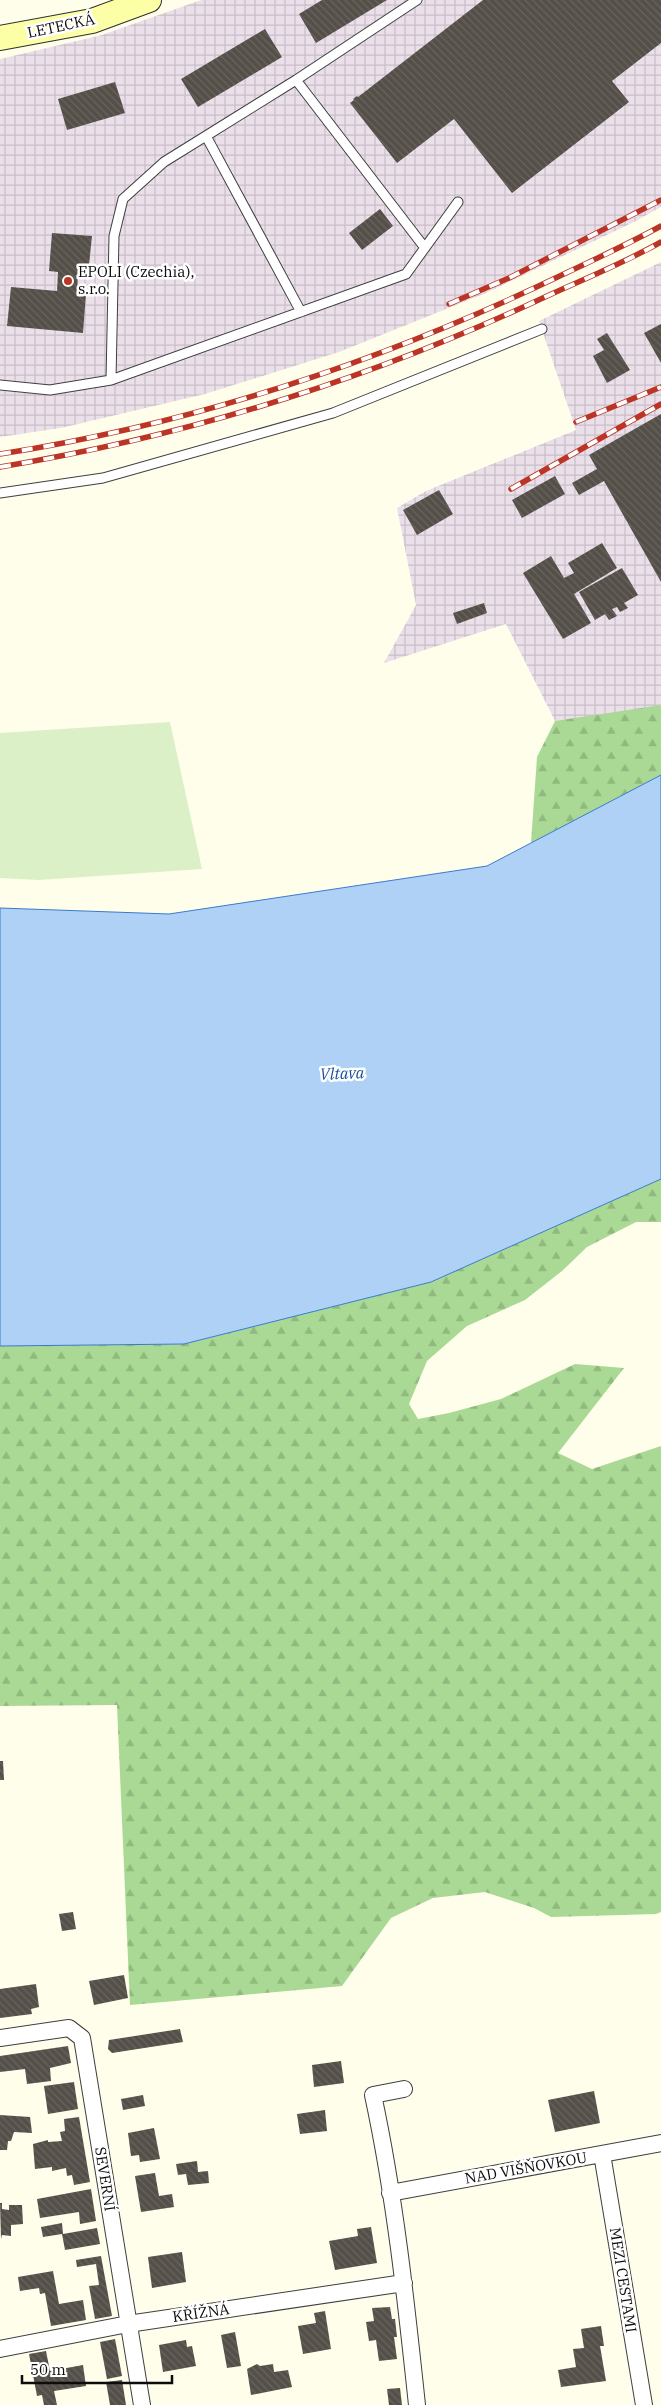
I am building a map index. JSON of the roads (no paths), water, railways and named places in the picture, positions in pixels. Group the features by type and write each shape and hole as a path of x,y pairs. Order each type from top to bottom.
{"street":[{"name":"LETECKÁ","path":"0,38 92,21 149,0"},
{"name":"SEVERNÍ","path":"0,2038 68,2028 82,2038 142,2405"},
{"path":"404,2089 373,2095 384,2145 404,2283 417,2405"},
{"name":"NAD VIŠŇOVKOU","path":"390,2193 661,2143"},
{"name":"MEZI CESTAMI","path":"602,2154 644,2405"},
{"name":"KŘÍŽNÁ","path":"0,2349 128,2324 404,2283"}],"lane":[{"path":"112,380 114,236 123,199 164,162 296,80 417,0"},
{"path":"296,80 425,248"},
{"path":"206,136 301,312"},
{"path":"0,385 50,390 112,380 406,274 458,202"},
{"path":"0,493 103,478 333,413 542,328"}],"water":[{"name":"Vltava","path":"661,775 661,1179 431,1282 184,1344 0,1346 0,908 169,914 487,866"}],"railway":[{"path":"449,304 509,278 661,200"},
{"path":"0,454 74,441 147,425 219,406 360,360 429,334 498,304 602,256 661,226"},
{"path":"0,467 141,439 278,401 346,378 480,326 618,264 661,242"},
{"path":"576,422 661,387"},
{"path":"511,489 661,404"}],"place":[{"name":"EPOLI (Czechia), s.r.o.","path":"68,281"}]}
